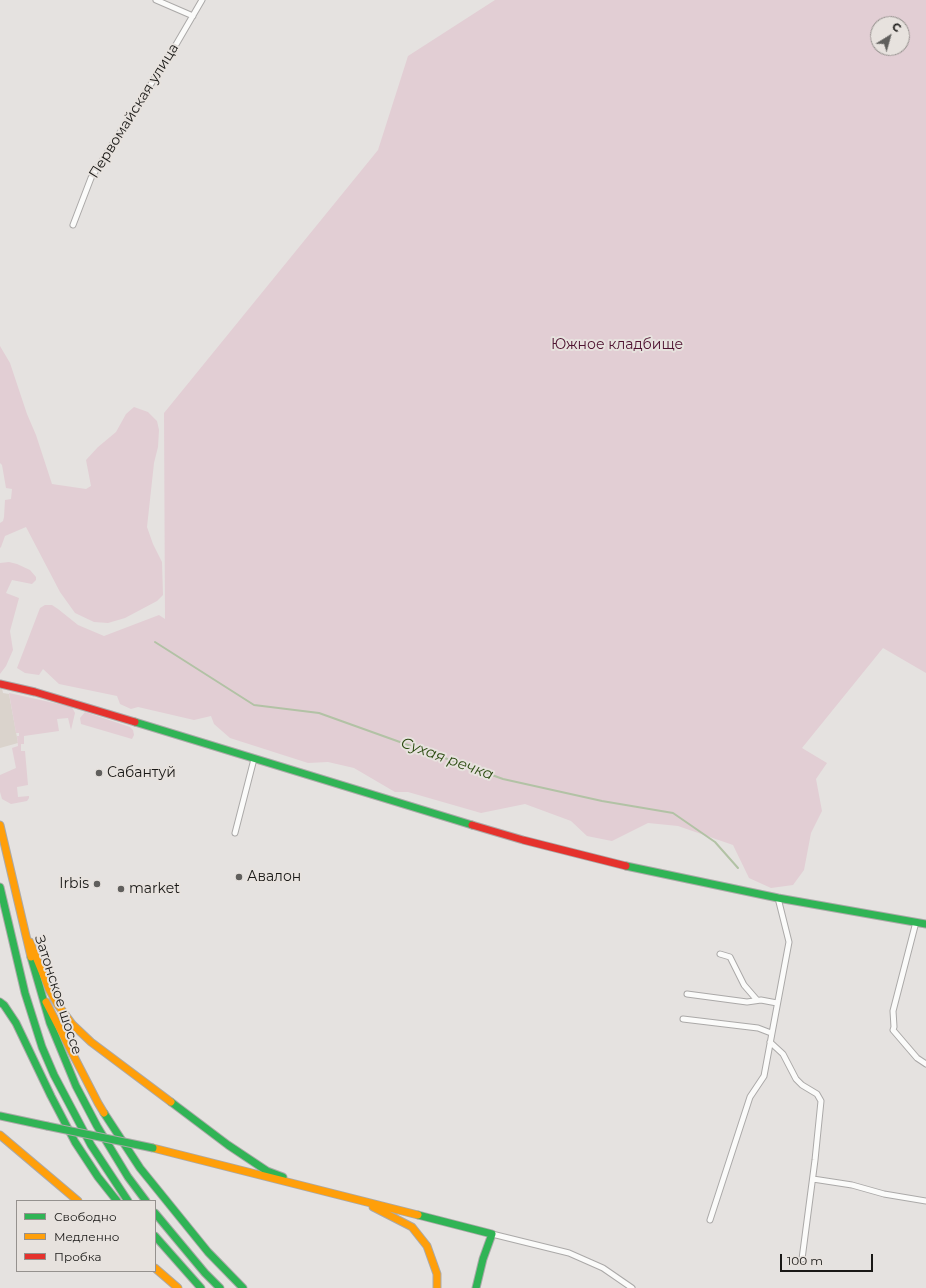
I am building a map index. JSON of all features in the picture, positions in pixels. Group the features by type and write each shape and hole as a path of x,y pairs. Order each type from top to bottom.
{"main road":[{"path":"0,684 66,701 524,840 629,867 778,898 926,924"},
{"name":"Затонское шоссе","path":"0,825 21,918 40,990 60,1049 76,1086 97,1126 128,1177 145,1200"},
{"name":"Затонское шоссе","path":"0,887 23,986 42,1047 54,1075 91,1145 127,1200"},
{"path":"21,918 49,989 58,1005 72,1024 91,1042 228,1145 267,1171 305,1186"},
{"path":"40,990 98,1103 140,1168 208,1252 244,1288"},
{"path":"0,1002 4,1005 16,1023 74,1142 116,1200"},
{"path":"0,1116 153,1148 492,1234 483,1259 476,1288"},
{"path":"0,1135 77,1200"},
{"path":"358,1200 395,1217 412,1228 427,1246 437,1274 437,1288"},
{"path":"156,1215 205,1273 220,1288"},
{"path":"156,1239 201,1288"},
{"path":"156,1269 178,1288"}],"street":[{"path":"156,0 193,16"},
{"name":"Первомайская улица","path":"72,225 91,178 202,0"},
{"path":"235,833 254,759"},
{"path":"710,1220 750,1097 764,1076 789,942 778,898"},
{"path":"916,922 893,1011 893,1030 917,1058 926,1064"},
{"path":"720,954 730,957 744,985 757,1000"},
{"path":"687,994 747,1002 761,1000 777,1003"},
{"path":"683,1019 758,1028 771,1033"},
{"path":"770,1042 783,1054 796,1079 802,1085 817,1094 821,1101 802,1259"},
{"path":"812,1179 852,1186 884,1194 926,1200"},
{"path":"492,1234 569,1253 603,1268 632,1288"}],"shaded area":[{"path":"2,688 3,693 9,694 18,743 0,748 0,689"}],"green space":[{"name":"Южное кладбище","path":"495,0 926,0 926,673 883,648 802,748 827,763 816,779 822,811 811,833 804,870 793,885 771,888 749,878 733,845 678,826 648,823 612,841 587,836 571,821 525,804 481,813 408,792 395,792 354,768 328,762 308,763 230,738 214,724 211,716 194,720 138,707 131,709 120,704 117,696 59,684 43,669 39,675 25,673 17,668 40,608 45,605 52,605 78,625 104,636 159,615 165,619 164,413 378,150 408,56"},
{"path":"0,346 10,363 52,484 86,489 91,486 86,460 98,447 116,432 126,414 134,407 148,412 157,421 159,430 158,447 154,463 147,527 162,562 163,595 157,601 125,618 108,623 94,622 75,613 60,592 26,527 5,536 0,548 0,523 3,521 4,517 5,500 11,499 12,489 6,488 2,465 0,463"},
{"path":"9,562 30,570 36,577 36,580 32,584 12,580 6,593 19,598 10,631 13,650 6,666 0,674 0,563"},
{"path":"9,693 72,707 75,713 71,730 68,718 57,719 59,731 24,736 24,744 21,744 21,751 25,751 28,785 17,787 18,797 29,796 29,798 27,801 11,804 2,799 0,792 0,775 16,768 12,748 18,746 17,736 19,736 19,733 16,733"},
{"path":"85,712 130,727 133,730 134,735 132,739 81,724 80,718"}],"waterway":[{"name":"Сухая речка","path":"155,642 254,705 319,713 503,779 602,801 673,813 715,842 738,868"}],"traffic: fast":[{"path":"135,722 472,825"},
{"path":"626,866 778,898 926,924"},
{"path":"0,887 25,993 42,1047 54,1075 91,1145 127,1200"},
{"path":"31,957 50,1023 76,1086 97,1126 128,1177 145,1200"},
{"path":"0,1002 4,1005 16,1023 75,1142 98,1177 116,1200"},
{"path":"171,1102 228,1145 267,1171 283,1177"},
{"path":"104,1113 140,1168 208,1252 243,1288"},
{"path":"0,1116 47,1126"},
{"path":"47,1126 153,1148"},
{"path":"156,1214 205,1273 220,1288"},
{"path":"418,1215 492,1234 483,1259 476,1288"},
{"path":"156,1237 201,1288"}],"traffic: slow":[{"path":"0,825 31,957"},
{"path":"30,942 49,989 58,1005 72,1024 91,1042 171,1102"},
{"path":"46,1002 104,1113"},
{"path":"0,1135 77,1200"},
{"path":"153,1148 418,1215"},
{"path":"373,1207 412,1227 427,1246 437,1274 437,1288"},
{"path":"156,1269 178,1288"}],"traffic: jam":[{"path":"0,684 35,692 135,722"},
{"path":"472,825 523,840 626,866"}],"place":[{"name":"Сабантуй","path":"99,773"},
{"name":"Авалон","path":"239,877"},
{"name":"Irbis","path":"97,884"},
{"name":"market","path":"121,889"}]}
